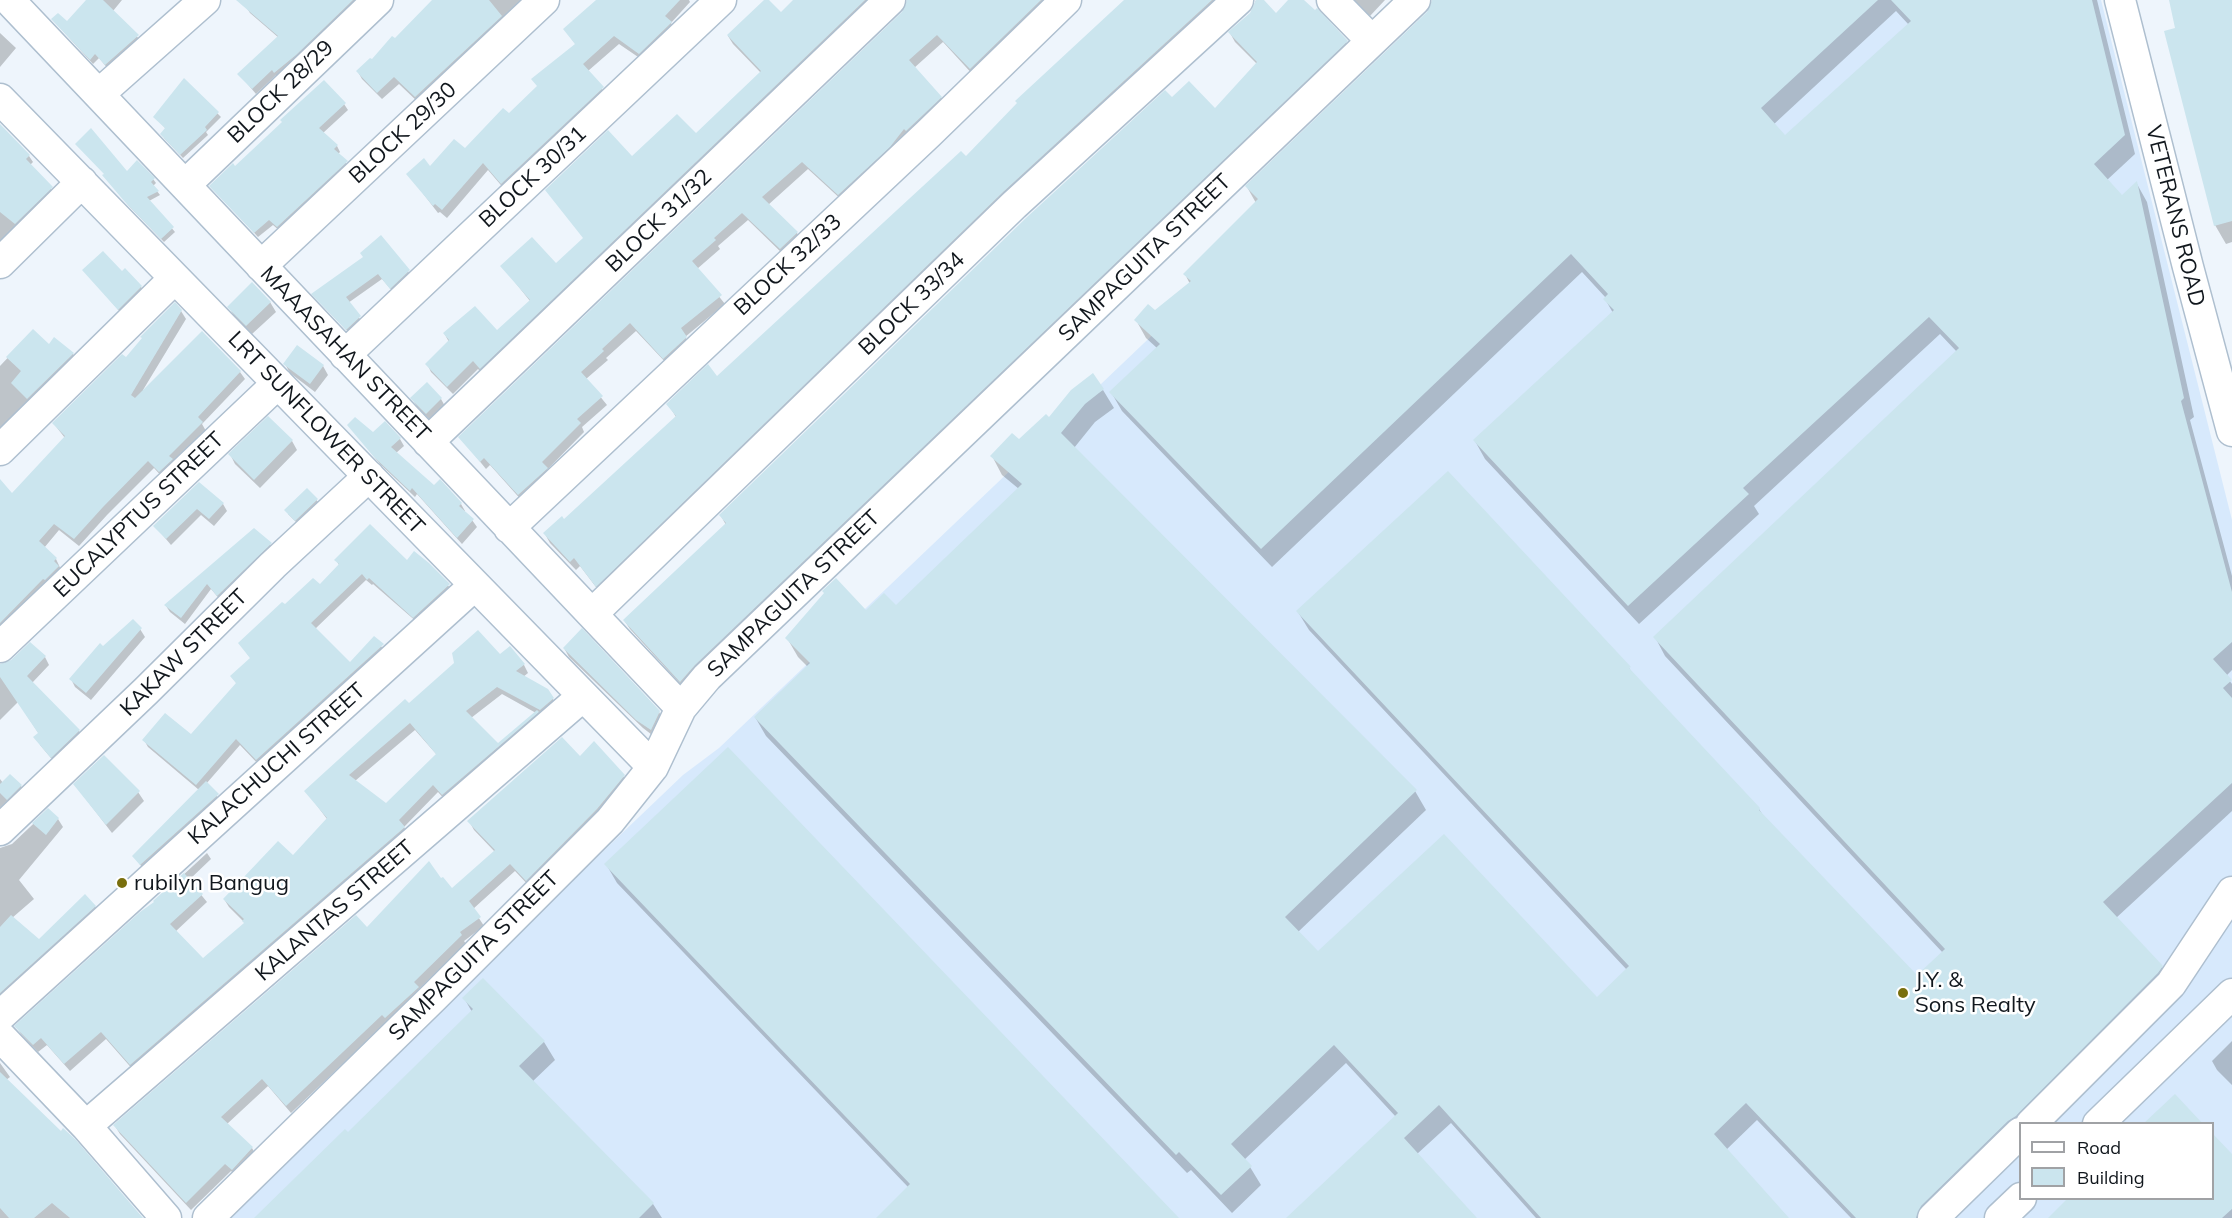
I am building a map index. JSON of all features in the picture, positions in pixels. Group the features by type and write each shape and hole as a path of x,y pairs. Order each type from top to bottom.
{"street":[{"name":"MAAASAHAN STREET","path":"9,0 681,708"},
{"name":"BLOCK 28/29","path":"184,185 378,0"},
{"name":"BLOCK 29/30","path":"261,266 544,0"},
{"name":"BLOCK 30/31","path":"345,355 721,0"},
{"name":"BLOCK 31/32","path":"428,442 890,0"},
{"name":"BLOCK 32/33","path":"509,528 928,134 1066,0"},
{"name":"BLOCK 33/34","path":"592,614 1014,205 1238,0"},
{"path":"1332,0 1372,41"},
{"name":"SAMPAGUITA STREET","path":"208,1218 610,821 653,767 681,708 707,677 1415,0"},
{"name":"VETERANS ROAD","path":"2120,0 2232,431"},
{"path":"99,94 186,6"},
{"name":"LRT SUNFLOWER STREET","path":"0,99 653,767"},
{"path":"0,263 82,183"},
{"path":"0,450 175,278"},
{"name":"EUCALYPTUS STREET","path":"0,647 278,383"},
{"name":"KAKAW STREET","path":"0,830 146,691 273,565 369,476"},
{"name":"KALACHUCHI STREET","path":"0,1016 475,585"},
{"name":"KALANTAS STREET","path":"86,1126 583,696"},
{"path":"2033,1122 2171,984 2232,892"},
{"path":"2100,1122 2232,994"},
{"path":"0,1036 86,1126 166,1218"},
{"path":"1933,1218 2019,1134"},
{"path":"2000,1218 2019,1199"}],"shaded area":[{"path":"1504,0 2101,0 2232,520 2232,1218 219,1218 683,775 719,748"}],"building":[{"path":"86,0 103,0 139,35 105,65 95,54 90,60 51,19 58,13 67,21"},
{"path":"236,0 353,0 296,55 274,73 272,70 252,89 237,74 278,36"},
{"path":"432,0 489,0 502,16 415,97 394,77 377,93 356,71 370,58 372,59 392,36 395,38"},
{"path":"596,0 680,0 665,16 672,22 639,54 614,36 583,64 604,87 501,184 483,163 442,210 435,204 433,206 406,174 424,158 430,166 454,139 465,148 503,108 509,113 537,86 531,79 575,44 563,29"},
{"path":"764,0 769,0 781,12 793,0 865,0 480,369 473,361 447,387 425,364 449,340 443,333 475,306 497,330 530,300 500,266 532,237 556,263 583,238 545,190 608,130 632,156 677,114 696,133 761,71 727,35"},
{"path":"907,0 1041,0 970,69 937,35 909,60 942,97 906,131 904,129 890,147 838,195 802,162 762,197 798,232 780,249 742,213 714,238 716,240 692,261 722,295 681,328 687,337 663,359 630,323 602,349 604,351 581,372 603,396 577,419 581,423 542,462 548,468 518,495 484,458 480,462 458,437 902,12"},
{"path":"1124,0 1212,0 1002,193 596,587 574,558 570,562 543,533 562,516 564,519 676,416 666,404 708,364 717,376 961,151 966,156 1017,103 1015,101"},
{"path":"1256,0 1264,0 1276,13 1288,0 1304,0 1315,10 1317,8 1348,41 695,665 680,682 623,620 726,523 719,515 1026,218 1165,90 1172,97 1189,81 1215,108 1257,62 1228,32 1250,13"},
{"path":"1432,0 1878,0 1761,108 1785,135 1911,21 1891,0 2092,0 2125,135 2094,164 2122,195 2137,181 2184,398 2181,401 2232,592 2232,642 2213,659 2232,680 2223,688 2232,698 2232,783 2103,902 2163,966 2158,973 2016,1116 2008,1121 1921,1206 1916,1218 1856,1218 1746,1103 1714,1134 1789,1218 1541,1218 1439,1105 1404,1138 1477,1218 1286,1218 1398,1113 1334,1045 1231,1144 1252,1166 1221,1195 1179,1152 1176,1155 754,717 810,663 785,638 824,593 822,591 836,578 866,610 884,593 896,605 1022,484 990,456 1012,433 1019,439 1046,414 1049,417 1071,390 1093,373 1104,389 1085,404 1061,433 1417,790 1285,917 1318,951 1444,834 1597,997 1629,966 1296,611 1448,471 1631,667 1629,668 1760,808 1759,810 1917,975 1945,949 1653,637 1959,348 1929,317 1743,488 1749,494 1628,606 1473,440 1614,310 1603,299 1608,294 1571,254 1261,549 1109,392 1160,344 1134,320 1148,304 1155,310 1191,281 1183,274 1258,199 1245,186 1427,12"},
{"path":"2169,0 2232,0 2232,221 2214,226 2164,31 2175,28"},
{"path":"184,78 219,112 205,127 207,130 180,155 160,134 165,128 153,117"},
{"path":"324,80 346,103 319,128 338,145 334,149 348,161 277,227 269,220 254,233 209,186 233,163 235,166 282,122 280,120"},
{"path":"0,124 30,155 26,159 53,187 15,224 0,212"},
{"path":"91,128 127,171 137,160 155,178 151,182 159,191 147,197 174,227 161,239 125,202 102,175 104,174 75,144"},
{"path":"381,235 410,270 390,289 378,274 346,297 361,316 346,330 311,294 363,257 360,253"},
{"path":"103,251 122,271 125,268 142,286 118,310 82,270"},
{"path":"252,282 271,302 246,326 227,307"},
{"path":"175,302 182,310 131,395 135,398 202,331 241,371 198,417 203,422 169,456 173,459 159,472 148,461 74,539 54,524 39,541 57,558 54,561 59,566 0,623 0,479 12,493 65,436 52,423 122,354 126,357 142,338 140,337"},
{"path":"33,329 49,344 54,337 74,353 27,399 11,383 21,371 6,357"},
{"path":"297,345 324,365 310,384 283,364"},
{"path":"427,382 442,398 426,414 410,398"},
{"path":"268,416 293,440 254,480 228,454"},
{"path":"355,417 373,432 385,421 401,438 391,447 434,485 440,479 462,503 459,506 474,519 457,538 412,488 410,491 374,457 347,425"},
{"path":"199,482 224,503 209,519 197,509 166,539 153,526"},
{"path":"307,488 318,499 295,521 284,510"},
{"path":"370,524 407,560 414,551 450,584 413,618 362,574 311,623 350,662 374,636 384,644 256,760 236,739 196,785 142,740 165,713 191,734 236,683 230,676 250,658 238,643 282,602 285,604 313,578 320,584 339,564 334,560"},
{"path":"254,528 272,543 217,596 207,584 181,618 164,605"},
{"path":"133,619 142,628 86,693 69,679 100,643 103,646"},
{"path":"582,628 660,711 651,730 636,720 563,648"},
{"path":"478,630 500,654 510,646 525,664 516,671 548,689 554,698 540,710 497,687 466,711 498,743 537,710 539,712 442,795 433,785 399,820 405,827 130,1065 101,1032 64,1064 41,1038 33,1045 14,1026 208,851 184,873 203,894 170,924 203,958 244,923 242,921 244,919 223,899 278,841 293,855 327,818 304,791 405,699 409,703 454,663 452,653","holes":["410,723 436,754 386,803 349,775"]},
{"path":"30,642 46,656 27,676 80,730 51,758 33,737 38,733 0,677 0,664 11,660"},
{"path":"562,737 580,756 594,741 625,775 597,809 526,881 510,864 469,901 481,917 460,932 462,935 414,982 419,987 385,1018 382,1015 286,1106 262,1079 221,1117 253,1147 232,1170 225,1164 186,1203 113,1125 356,915 367,927 429,861 441,878 443,877 452,888 495,850 467,821"},
{"path":"728,747 1179,1218 876,1218 910,1184 604,864"},
{"path":"104,755 140,791 106,825 73,784"},
{"path":"10,774 22,785 7,800 0,793 0,784"},
{"path":"206,781 219,794 140,865 132,856"},
{"path":"48,808 59,818 46,835 32,823"},
{"path":"85,894 96,906 0,993 0,927 11,915 39,939"},
{"path":"483,978 545,1041 519,1066 654,1203 639,1218 254,1218 345,1129 348,1132 473,1009 462,998"},
{"path":"0,1072 61,1131 63,1128 76,1140 143,1218 70,1218 52,1203 34,1218 9,1218 0,1208"},
{"path":"2175,1094 2201,1122 2145,1122"},
{"path":"2214,1135 2232,1154 2232,1209 2222,1218 2048,1218 2066,1200 2214,1200"}],"place":[{"name":"rubilyn Bangug","path":"122,883"},
{"name":"J.Y. & Sons Realty","path":"1903,993"}]}
